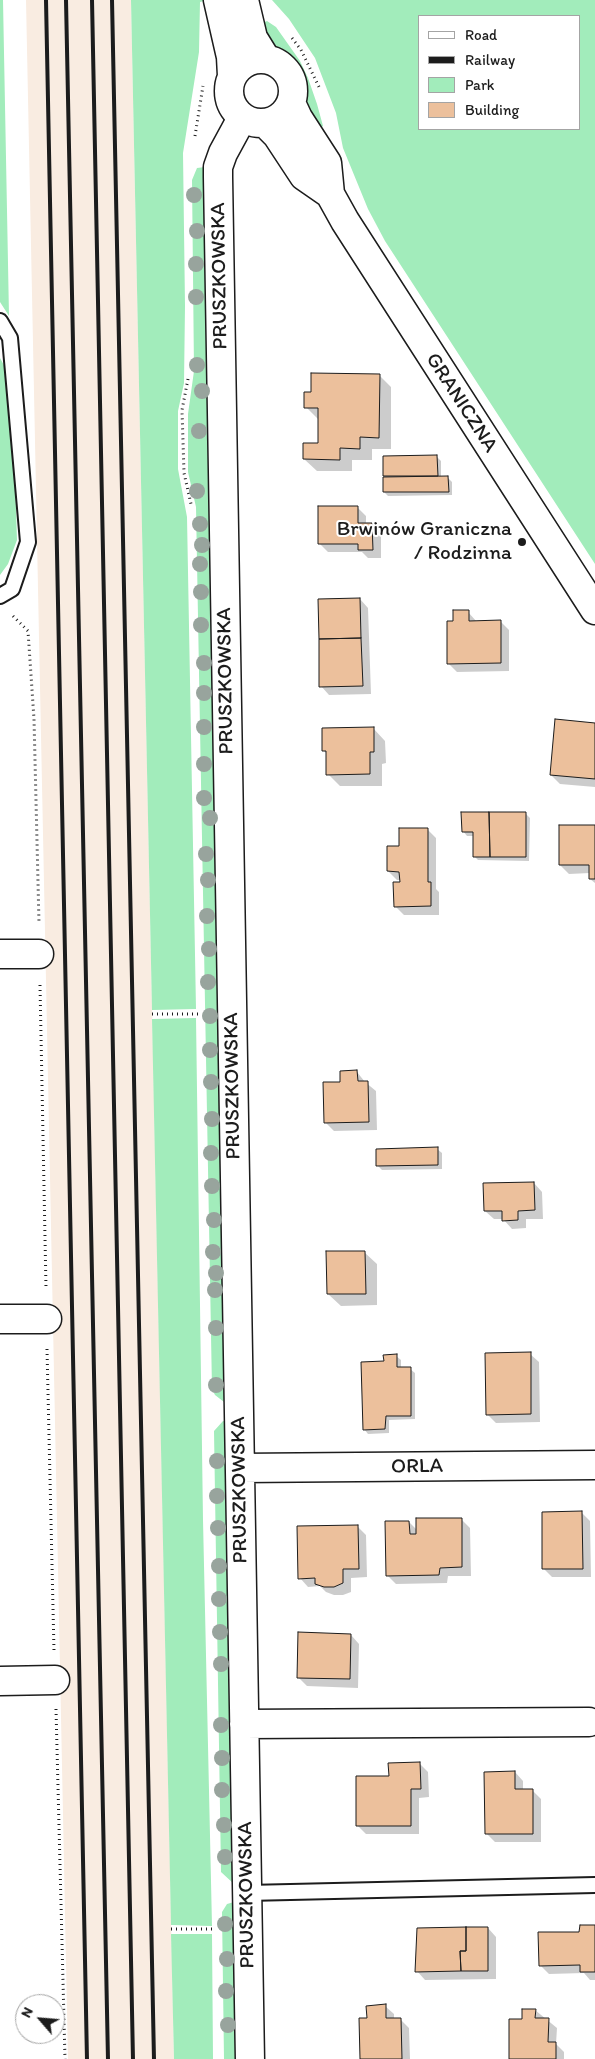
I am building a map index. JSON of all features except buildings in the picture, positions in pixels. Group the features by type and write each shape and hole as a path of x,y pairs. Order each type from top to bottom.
{"street":[{"path":"218,0 230,57 232,76 229,96 231,104 253,120 276,120 285,113 291,103 294,92 292,81 288,73 281,66 266,59 253,38 244,0"},
{"path":"232,76 246,62 266,59"},
{"name":"GRANICZNA","path":"291,103 298,118 327,163 330,194 367,258 595,610"},
{"name":"GRANICZNA","path":"253,120 277,135 304,176 330,194"},
{"name":"PRUSZKOWSKA","path":"250,2059 218,167 223,153 253,120"},
{"path":"0,954 40,954"},
{"path":"0,1319 47,1319"},
{"name":"ORLA","path":"240,1468 595,1465"},
{"path":"0,1681 55,1680"},
{"path":"244,1724 589,1722"}],"lane":[{"path":"0,320 10,338 28,542 12,589 0,596"},
{"path":"247,1893 595,1885"}],"path":[{"path":"287,32 301,50 322,95"},
{"path":"152,1014 201,1014"},
{"path":"171,1929 216,1929"}],"shaded area":[{"path":"26,0 131,0 174,2059 68,2059"}],"green space":[{"path":"0,0 3,0 9,316 0,302"},
{"path":"131,0 208,0 200,2 199,52 183,153 184,383 178,411 178,469 187,517 196,1009 152,1010"},
{"path":"272,0 595,0 595,564 385,241 368,209 343,148 336,113 315,58 289,19"},
{"path":"267,21 276,27 300,61 308,78 323,126 316,132 304,104 304,83 296,64 270,44 258,25"},
{"path":"205,167 224,1402 215,1395 212,1389 196,507 188,472 188,414 194,371 192,180 197,168"},
{"path":"0,358 6,369 14,446 17,540 8,564 0,575"},
{"path":"196,1018 203,1520 212,1926 171,1925 152,1019"},
{"path":"225,1421 234,1884 221,1872 214,1431"},
{"path":"234,1902 237,2059 224,2059 222,1912 227,1904"},
{"path":"171,1934 212,1934 213,2059 174,2059"}],"railway":[{"path":"46,0 87,2059"},
{"path":"66,0 108,2059"},
{"path":"92,0 133,2059"},
{"path":"112,0 154,2059"}],"place":[{"name":"Brwinów Graniczna / Rodzinna","path":"522,542"}]}
